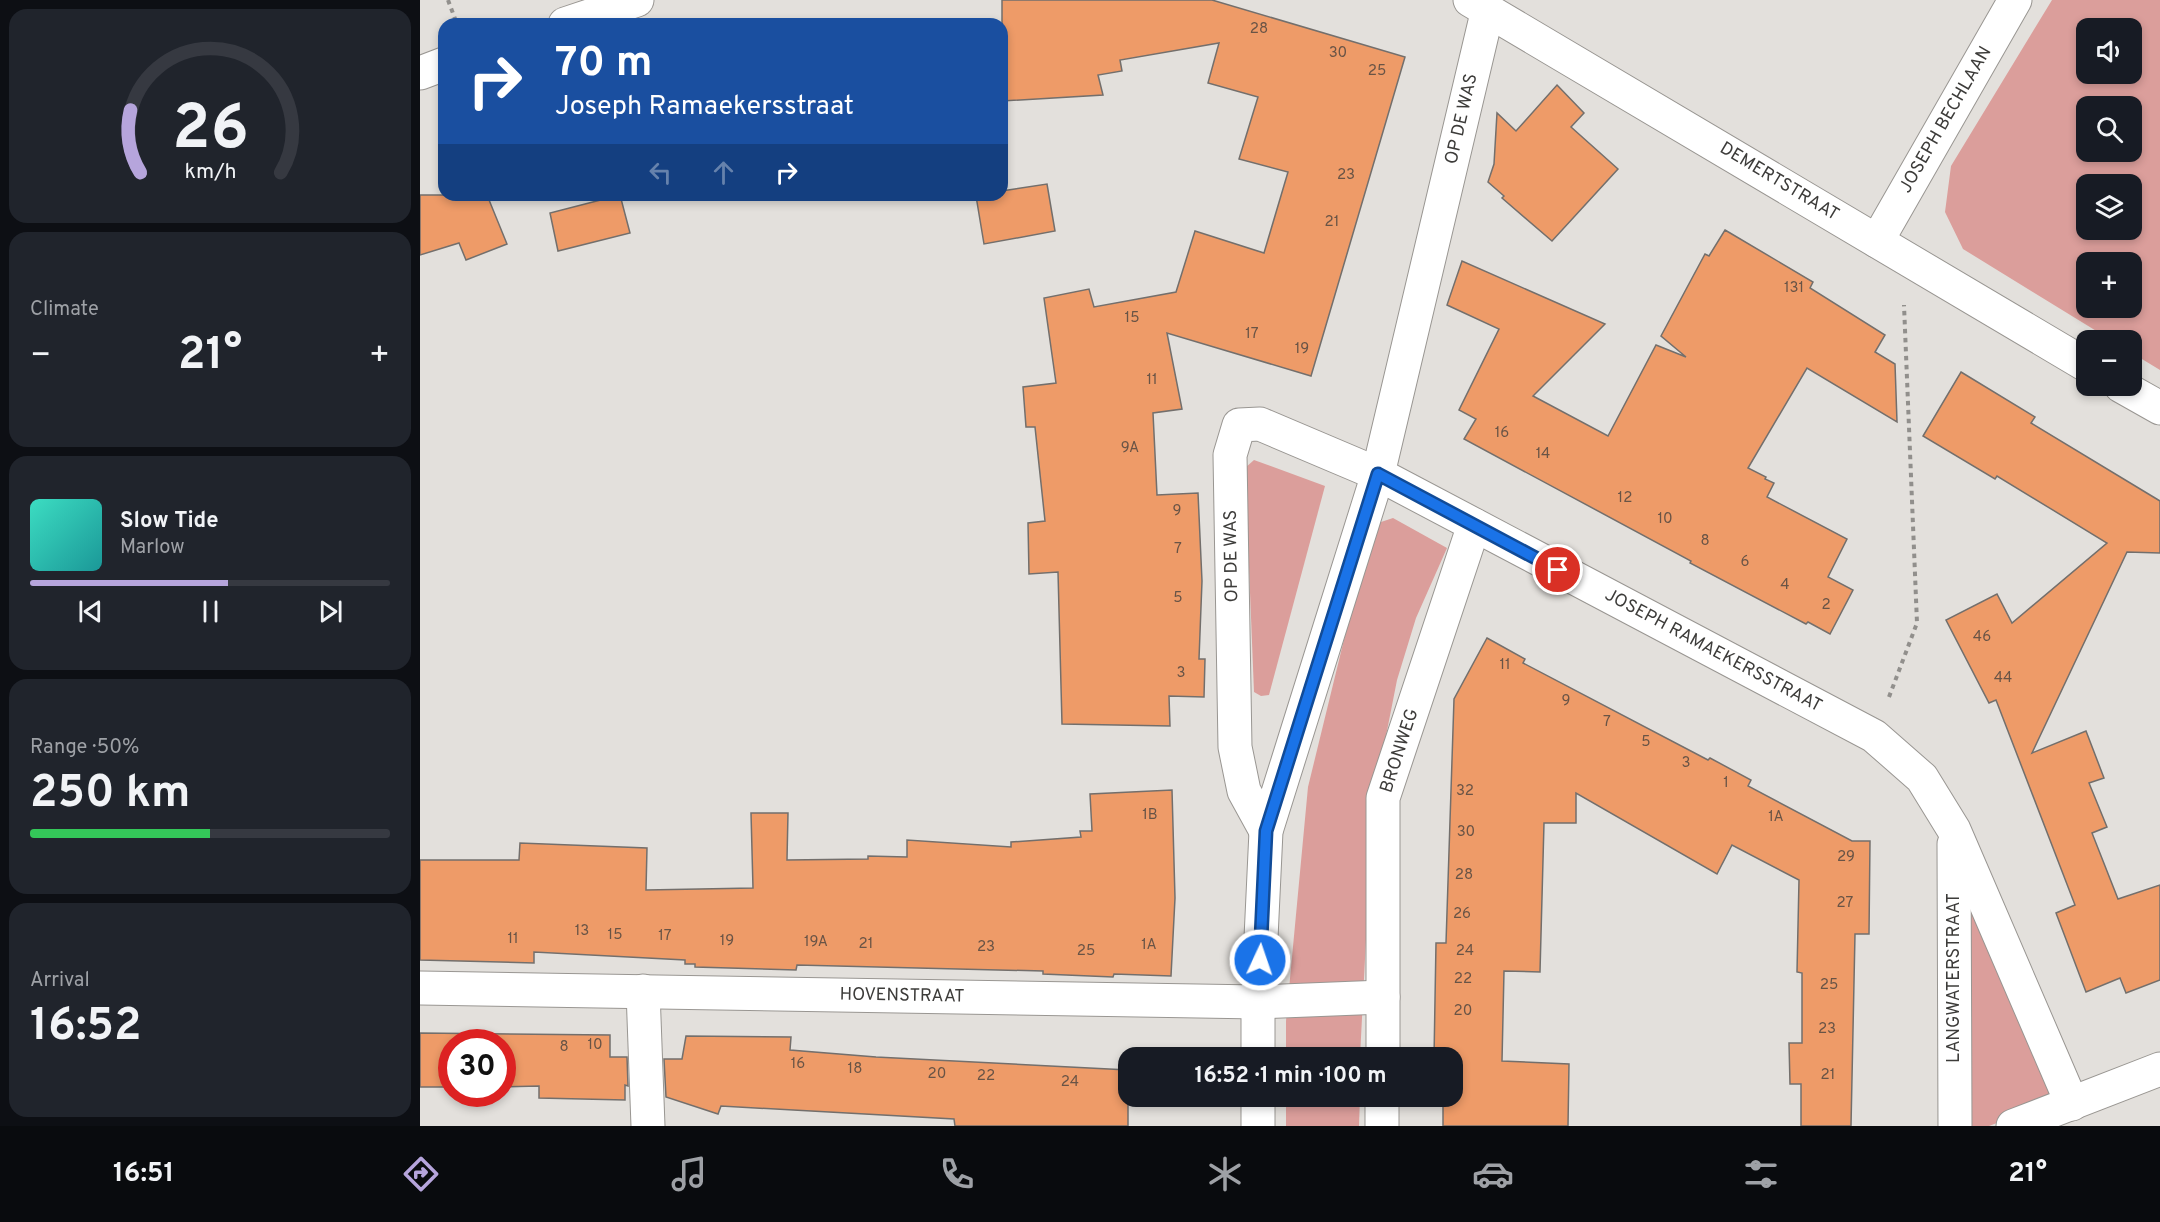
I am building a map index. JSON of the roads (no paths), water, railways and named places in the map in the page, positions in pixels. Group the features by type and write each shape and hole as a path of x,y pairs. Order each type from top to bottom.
{"street":[{"path":"583,18 637,0"},
{"name":"JOSEPH BECHLAAN","path":"1889,249 2015,0"},
{"name":"DEMERTSTRAAT","path":"1479,5 2076,359"},
{"name":"OP DE WAS","path":"1258,1002 1266,831 1378,474 1479,5"},
{"path":"420,73 438,66"},
{"path":"2139,396 2160,408"},
{"name":"OP DE WAS","path":"1266,831 1244,791 1235,747 1230,455 1239,425 1260,424 1378,474"},
{"name":"JOSEPH RAMAEKERSSTRAAT","path":"1378,474 1874,736 1922,777 1954,830 2072,1104"},
{"name":"BRONWEG","path":"1383,1047 1383,798 1474,525"},
{"name":"LANGWATERSTRAAT","path":"1954,830 1955,1126"},
{"name":"HOVENSTRAAT","path":"420,988 1258,1002 1383,997"},
{"path":"644,991 648,1126"},
{"path":"1258,1002 1258,1047"},
{"path":"2013,1126 2160,1069"},
{"path":"1258,1107 1258,1126"},
{"path":"1382,1107 1382,1126"}]}
